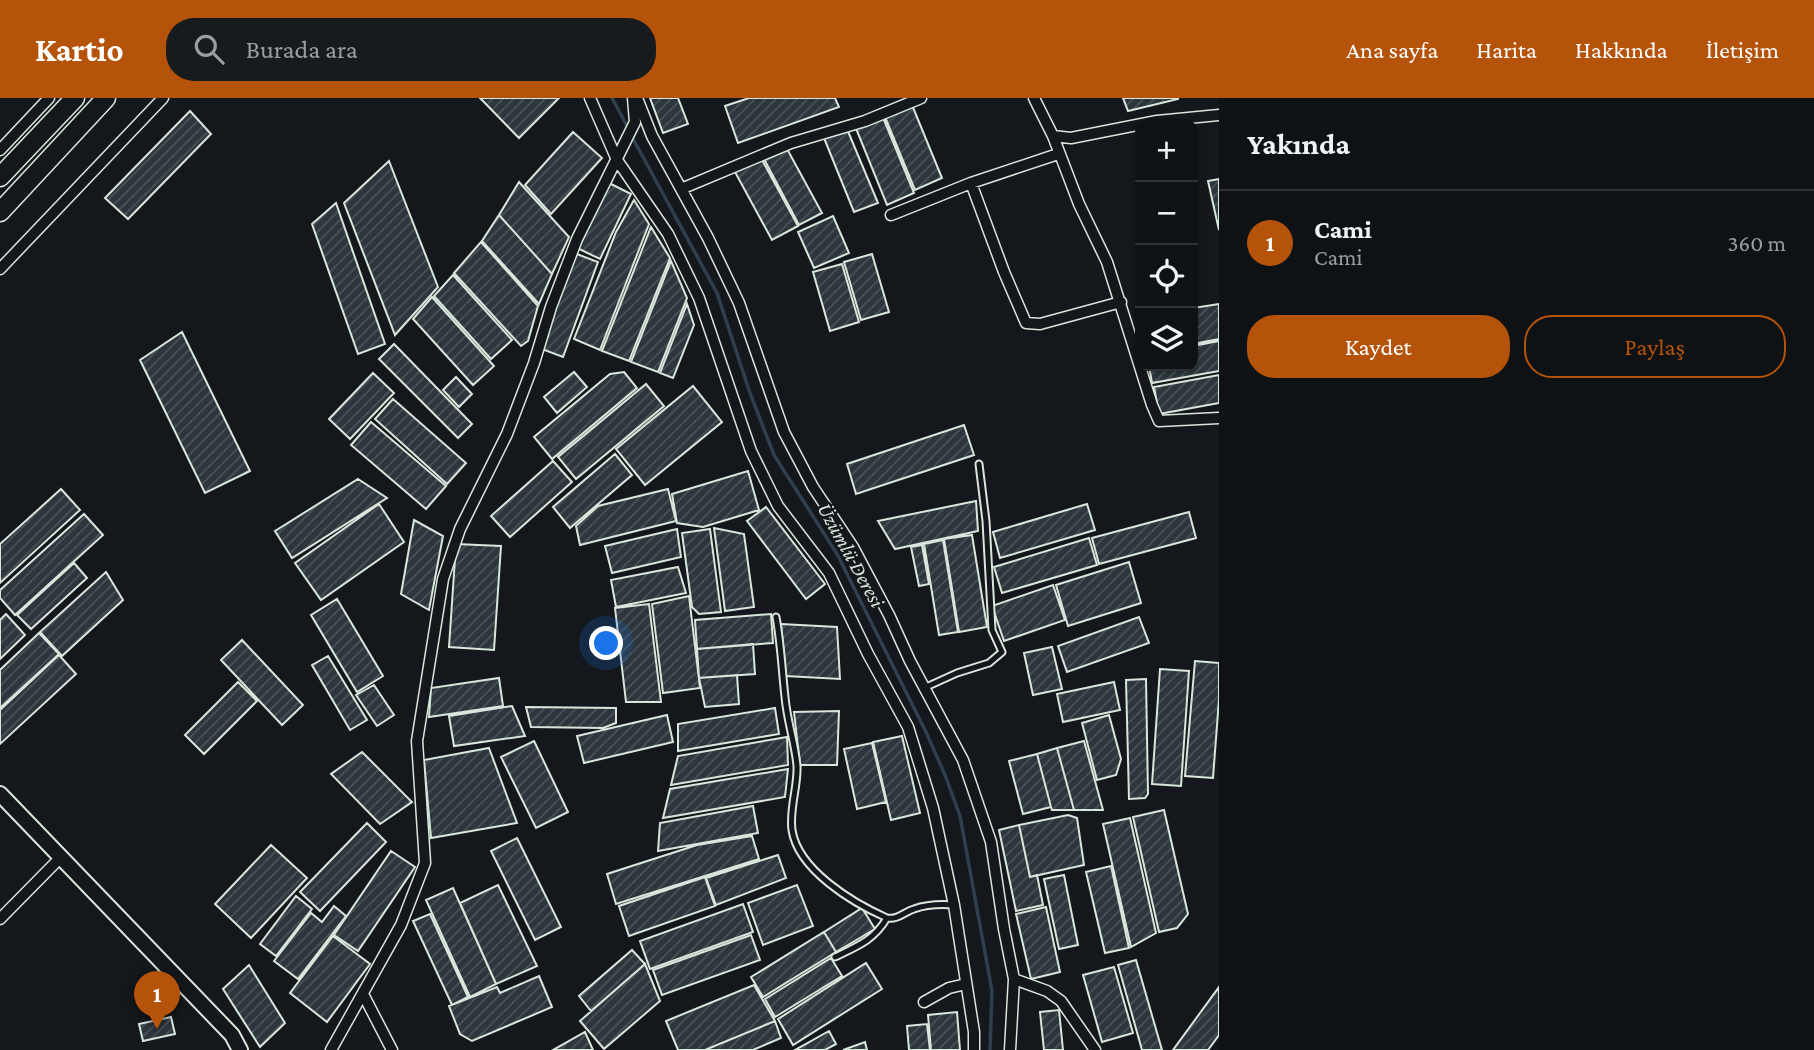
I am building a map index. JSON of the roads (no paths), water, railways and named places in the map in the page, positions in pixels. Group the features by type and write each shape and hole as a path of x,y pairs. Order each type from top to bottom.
{"highway":[{"path":"0,177 75,98"},
{"path":"0,212 106,98"}],"street":[{"path":"0,150 49,98"},
{"path":"0,269 163,98"},
{"path":"590,98 617,160 668,234 699,298 751,452 778,506 829,573 868,654 908,727 933,808 954,905 974,1032 974,1050"},
{"path":"331,1050 401,925 425,863 417,741 443,579 460,529 507,434 577,239 633,125 635,98"},
{"path":"635,98 739,303 784,432 813,488 853,547 963,760 991,842 1014,979 1010,1050"},
{"path":"681,188 791,143 864,121 921,98"},
{"path":"1034,98 1107,262 1159,421 1219,418"},
{"path":"1053,136 1070,138 1157,121 1219,115"},
{"path":"891,215 971,183 1058,153"},
{"path":"971,183 1026,323 1040,324 1121,302"},
{"path":"0,794 232,1035 240,1050"},
{"path":"0,919 61,857"},
{"path":"1014,979 1047,991 1062,1001 1095,1050"},
{"path":"924,1002 948,988 966,984"},
{"path":"362,994 392,1050"}],"lane":[{"path":"924,688 957,673 989,663 1002,652 992,630 986,521 979,464"},
{"path":"776,617 785,698 798,777 792,830 805,862 844,895 887,918 894,919 913,909 937,904 954,905"},
{"path":"835,957 878,933 887,918"}],"waterway":[{"name":"Üzümlü Deresi","path":"612,98 628,128"},
{"name":"Üzümlü Deresi","path":"631,135 717,293 774,455 837,554 945,775 960,816 992,991 990,1050"}],"place":[{"name":"Cami","path":"157,1029"}]}
